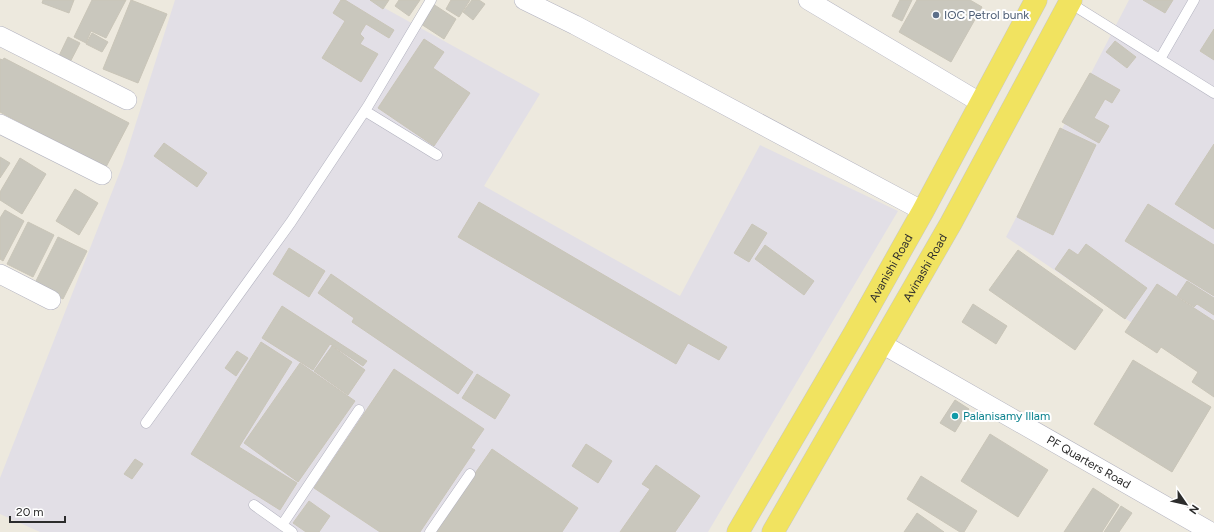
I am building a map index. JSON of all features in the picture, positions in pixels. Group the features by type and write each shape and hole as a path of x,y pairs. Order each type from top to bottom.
{"main road":[{"name":"Avanishi Road","path":"738,532 855,332 923,211 1036,0"},
{"name":"Avinashi Road","path":"773,532 951,223 1070,1"}],"street":[{"path":"524,0 582,29 923,211"},
{"path":"808,0 981,103"},
{"path":"0,36 127,100"},
{"path":"0,124 102,175"},
{"path":"0,274 51,300"},
{"name":"PF Quarters Road","path":"882,344 1211,532"}],"lane":[{"path":"146,423 291,222 365,111 430,0"},
{"path":"1160,59 1194,0"},
{"path":"1070,1 1214,93"},
{"path":"365,111 437,156"},
{"path":"282,525 360,410"},
{"path":"430,532 470,474"},
{"path":"254,505 292,532"}],"shaded area":[{"path":"175,0 370,0 540,94 484,186 680,296 760,145 898,211 708,532 40,532 0,514 0,478 123,164"},
{"path":"1129,0 1214,0 1214,379 1006,237"}],"building":[{"path":"43,0 74,0 69,13 42,3"},
{"path":"92,0 126,0 106,38 91,31 86,43 74,37"},
{"path":"131,0 167,14 138,83 103,69"},
{"path":"341,0 345,0 394,30 389,38 366,24 360,34 364,38 360,44 378,54 361,82 322,58 345,21 333,13"},
{"path":"370,0 389,0 383,9"},
{"path":"399,0 420,0 409,16 395,6"},
{"path":"451,0 470,0 459,17 446,9"},
{"path":"472,0 479,0 485,4 473,20 463,12"},
{"path":"900,0 912,0 902,21 892,16"},
{"path":"917,0 970,0 982,7 951,62 899,32"},
{"path":"1143,0 1173,0 1165,13"},
{"path":"433,4 456,19 444,39 421,24"},
{"path":"1214,29 1214,60 1200,51"},
{"path":"92,33 108,42 102,52 86,44"},
{"path":"68,37 80,43 68,66 57,60"},
{"path":"424,39 444,52 433,68 470,93 434,146 378,108"},
{"path":"1115,41 1136,57 1127,68 1106,52"},
{"path":"4,58 129,123 106,167 0,112 0,59 3,60"},
{"path":"1090,73 1120,90 1112,103 1105,99 1094,118 1109,126 1099,143 1062,122"},
{"path":"1060,128 1096,145 1053,235 1017,217"},
{"path":"164,143 207,173 197,187 154,156"},
{"path":"1214,144 1214,229 1175,204"},
{"path":"0,157 10,163 0,178"},
{"path":"20,158 46,174 22,214 0,200 0,192"},
{"path":"75,189 98,203 79,235 56,221"},
{"path":"479,202 727,347 719,360 688,343 676,364 458,237"},
{"path":"1148,204 1214,245 1214,296 1125,241"},
{"path":"5,210 24,221 3,261 0,259 0,218"},
{"path":"28,222 54,235 33,277 7,264"},
{"path":"752,224 767,233 749,262 734,253"},
{"path":"58,237 87,251 63,299 34,285"},
{"path":"1086,244 1147,288 1125,319 1055,269 1069,249 1078,255"},
{"path":"765,245 814,281 804,295 755,259"},
{"path":"289,248 325,271 309,297 273,274"},
{"path":"1018,250 1103,310 1075,350 989,290"},
{"path":"331,274 473,372 458,394 352,322 354,318 318,293"},
{"path":"1187,281 1214,298 1214,315 1197,304 1194,307 1177,296"},
{"path":"1157,284 1214,321 1214,397 1192,382 1198,372 1161,347 1157,353 1125,332"},
{"path":"973,304 1007,326 996,344 962,322"},
{"path":"282,306 367,361 363,366 330,344 313,370 262,338"},
{"path":"261,342 292,362 239,447 297,483 280,510 191,454"},
{"path":"332,346 365,370 348,395 314,371"},
{"path":"237,351 248,358 236,376 225,368"},
{"path":"1133,360 1211,407 1172,472 1094,424"},
{"path":"300,363 355,401 298,482 244,443"},
{"path":"394,369 484,429 471,448 475,450 420,532 380,532 314,488"},
{"path":"477,374 510,395 495,419 462,398"},
{"name":"Palanisamy Illam","path":"955,400 969,409 955,432 940,423"},
{"path":"990,434 1048,470 1018,517 961,481"},
{"path":"586,444 612,461 598,483 572,466"},
{"path":"492,449 578,508 562,532 434,532"},
{"path":"135,459 143,464 132,479 124,474"},
{"path":"656,465 700,496 675,532 620,532 650,489 642,484"},
{"path":"921,476 977,511 964,532 960,532 907,499"},
{"path":"1093,488 1119,505 1102,532 1064,532"},
{"path":"309,501 330,516 319,532 306,532 293,523"},
{"path":"1121,506 1132,513 1119,532 1104,532"},
{"path":"917,513 944,532 904,532"}],"place":[{"name":"IOC Petrol bunk","path":"936,15"},
{"name":"Palanisamy Illam","path":"955,416"}]}
